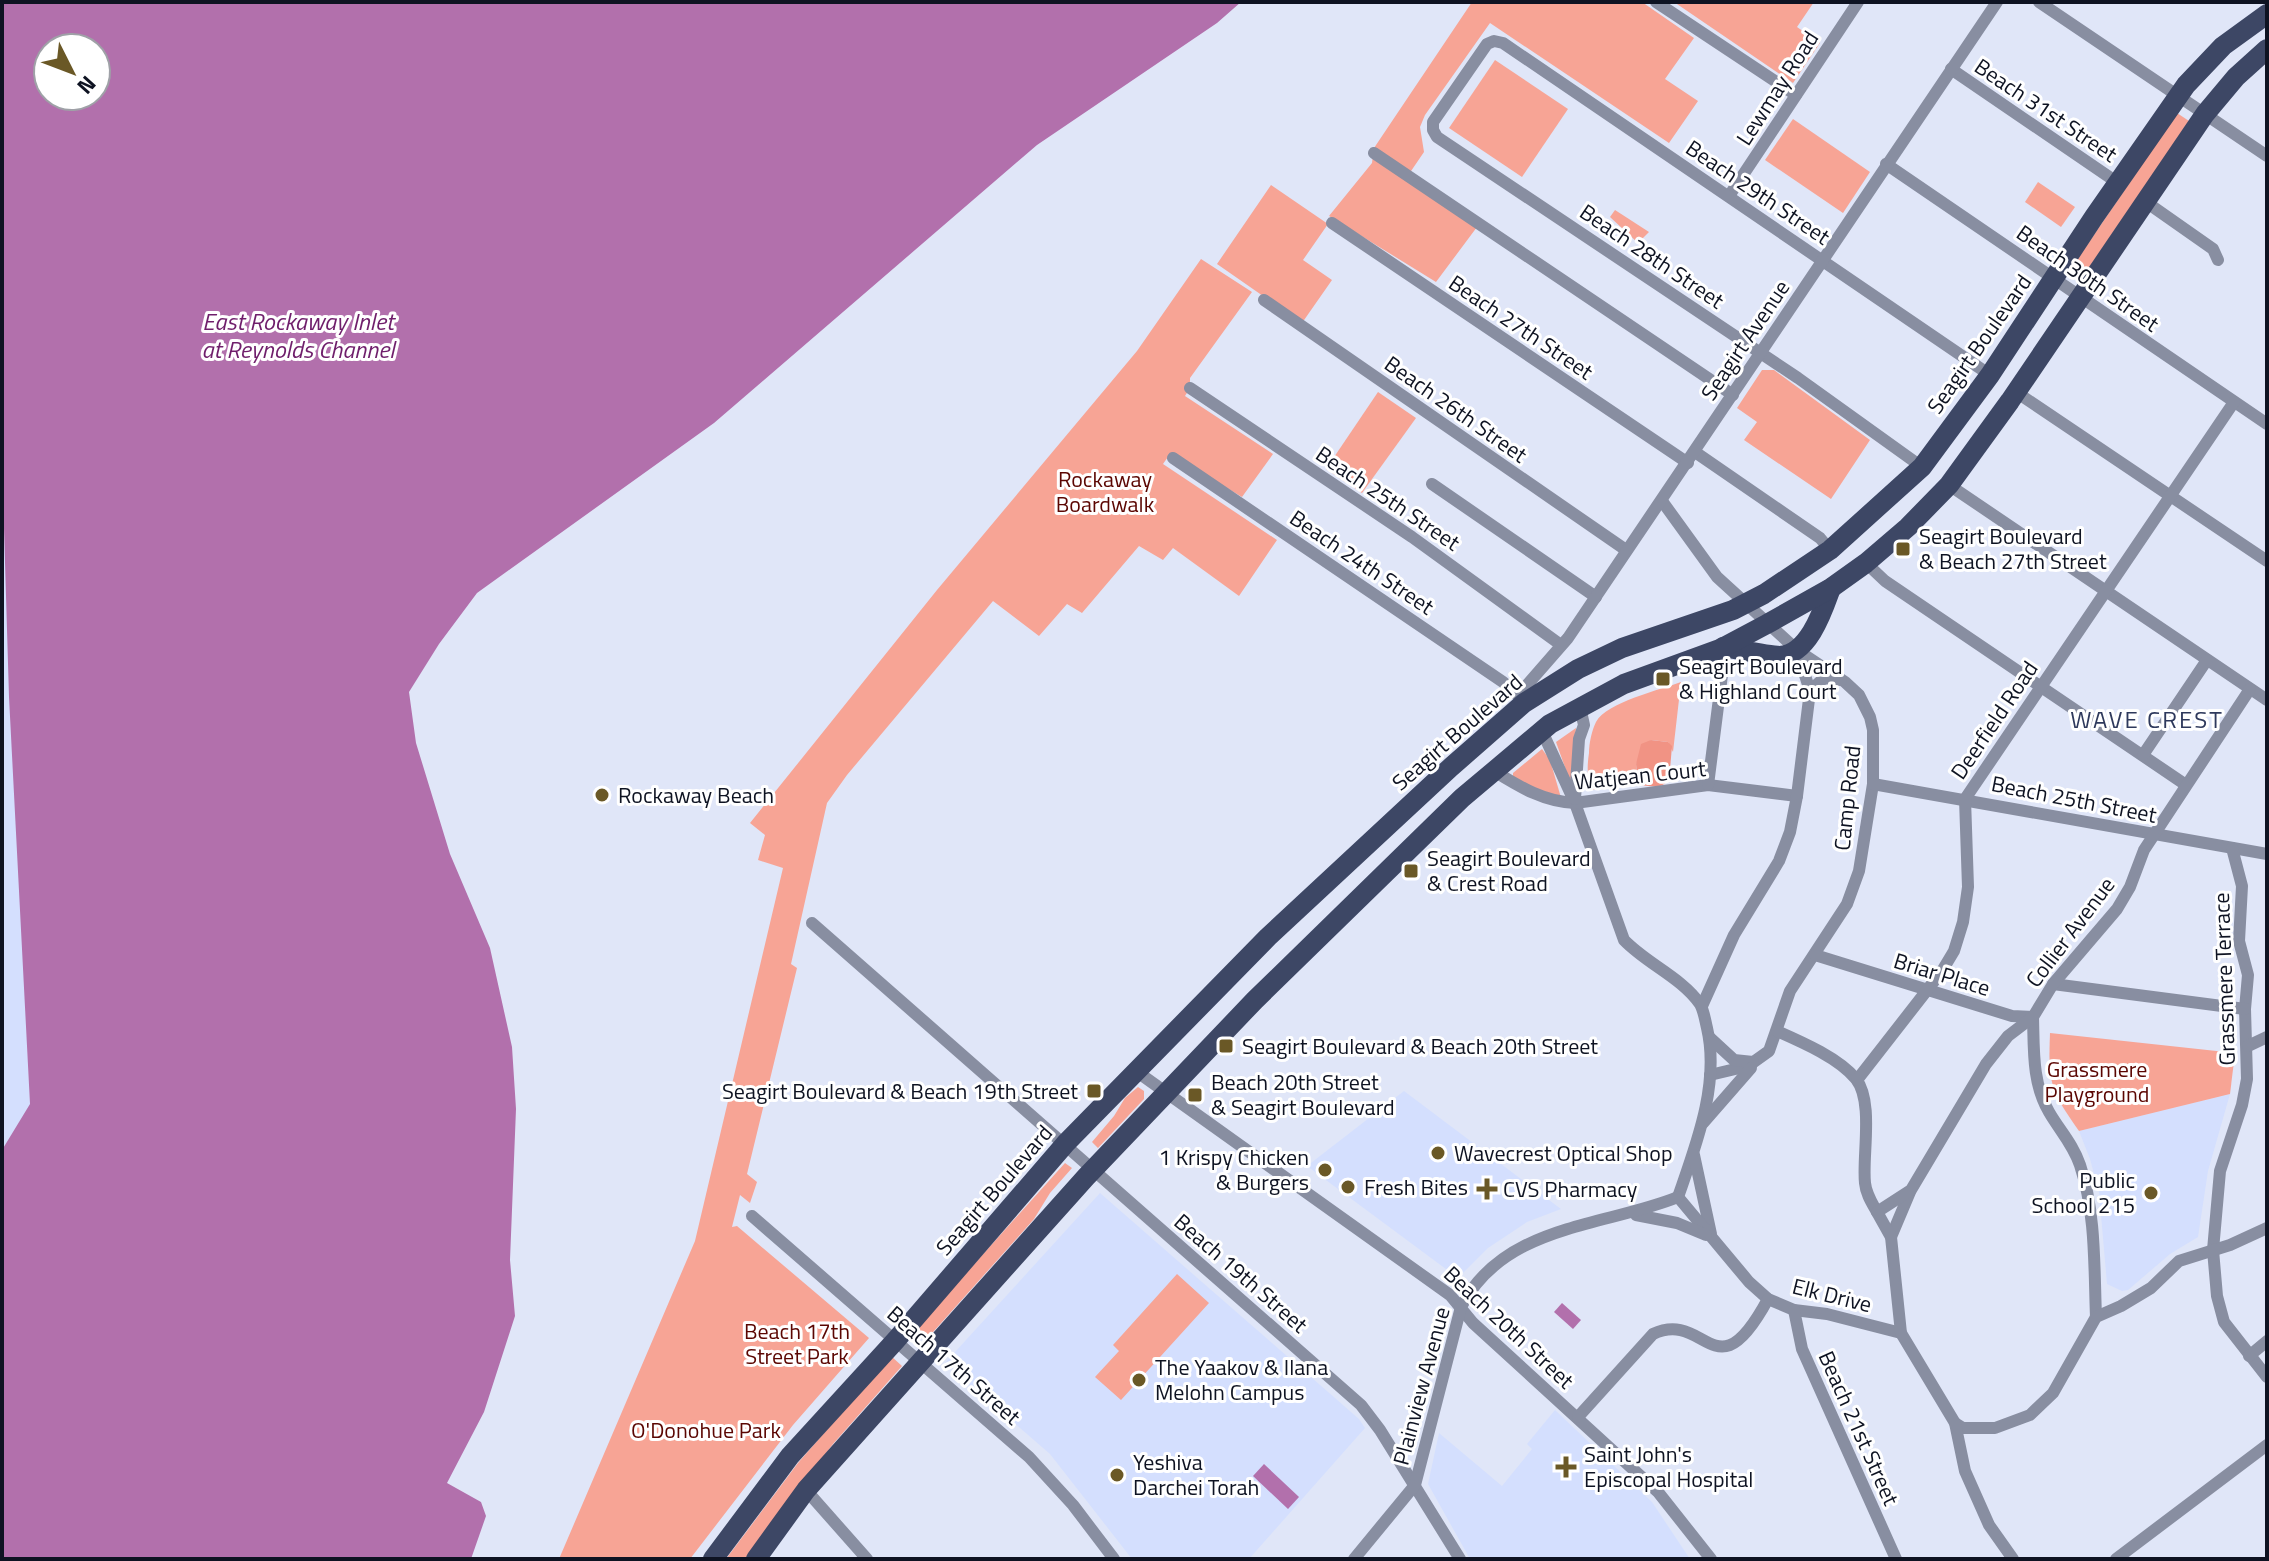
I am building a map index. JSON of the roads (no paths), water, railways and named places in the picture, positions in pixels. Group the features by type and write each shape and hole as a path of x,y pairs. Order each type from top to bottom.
{"main road":[{"name":"Seagirt Boulevard","path":"713,1559 790,1456 896,1340 1066,1143 1340,867 1521,698 1617,650 1746,605 1830,550 1922,467 1990,375 2178,95 2216,53 2267,14"},
{"path":"756,1559 806,1490 1093,1170 1287,968 1462,798 1542,731 1580,707 1624,684 1721,648 1767,624 1831,588 1908,527 1949,485 2016,392 2205,114 2230,83 2267,49"},
{"path":"1721,648 1780,656 1797,650 1819,617 1831,588"}],"street":[{"path":"1656,2 1796,95"},
{"name":"Lewmay Road","path":"1729,196 1858,2"},
{"name":"Seagirt Avenue","path":"1521,698 1662,501 1997,2"},
{"path":"2039,2 2267,156"},
{"name":"Beach 28th Street","path":"1503,43 1494,41 1487,44 1433,122 1437,137 1761,353 1922,467"},
{"name":"Beach 29th Street","path":"1503,43 1990,375"},
{"name":"Beach 31st Street","path":"1951,69 2118,183"},
{"path":"1374,153 1733,395"},
{"name":"Beach 30th Street","path":"1886,164 2267,424"},
{"path":"2146,202 2213,249 2218,260"},
{"name":"Beach 27th Street","path":"1332,223 1820,538 1830,550"},
{"name":"Beach 26th Street","path":"1264,300 1626,550"},
{"name":"Beach 25th Street","path":"1190,388 1412,537 1561,645"},
{"path":"2016,392 2267,561"},
{"name":"Deerfield Road","path":"1857,1080 1954,951 1963,922 1968,887 1965,799 2234,402"},
{"name":"Beach 24th Street","path":"1173,458 1521,698"},
{"path":"1432,484 1596,597"},
{"path":"1949,485 2267,700"},
{"name":"Camp Road","path":"1662,501 1717,577 1797,650 1859,695 1870,717 1874,760 1873,784 1855,885 1847,904 1790,991 1769,1051 1701,1126"},
{"path":"1866,563 1885,581 2186,785"},
{"path":"1708,785 1723,667 1721,648"},
{"path":"1702,1006 1734,935 1779,861 1790,832 1810,691 1797,650"},
{"path":"2143,755 2207,660"},
{"path":"1810,691 1824,678 1845,682"},
{"name":"Collier Avenue","path":"1891,1237 1911,1190 1986,1064 2008,1036 2033,1017 2053,984 2117,909 2130,887 2144,850 2250,689"},
{"path":"1575,803 1579,739 1584,725 1580,707"},
{"path":"1542,731 1575,803 1624,940 1635,952 1675,980 1702,1006 1709,1037 1710,1075 1701,1126 1678,1197 1749,1282 1768,1299"},
{"name":"Watjean Court","path":"1494,771 1524,790 1552,801 1575,803 1708,785 1797,796"},
{"name":"Beach 25th Street","path":"1873,784 2267,854"},
{"name":"Grassmere Terrace","path":"2232,848 2242,886 2239,941 2248,975 2245,1009 2247,1079 2242,1105 2220,1171 2213,1250 2217,1296 2224,1322 2267,1377"},
{"name":"Beach 19th Street","path":"812,923 1361,1405 1380,1430 1460,1559"},
{"name":"Briar Place","path":"1815,955 2012,1016 2033,1017"},
{"path":"2053,984 2245,1009"},
{"path":"1955,1423 1963,1428 1995,1428 2030,1415 2053,1393 2096,1317 2093,1234 2087,1198 2071,1141 2049,1112 2035,1081 2033,1017"},
{"path":"1777,1031 1815,1049 1857,1080 1863,1093 1865,1114 1865,1184 1877,1212"},
{"path":"1709,1037 1734,1060 1756,1062"},
{"path":"2248,1046 2267,1037"},
{"path":"1710,1075 1725,1074 1756,1062"},
{"name":"Beach 20th Street","path":"1136,1071 1450,1295 1473,1323 1658,1492 1711,1559"},
{"path":"1693,1153 1712,1237"},
{"name":"Collier Avenue","path":"1901,1333 1891,1237 1877,1212 1911,1190"},
{"name":"Plainview Avenue","path":"1354,1559 1415,1485 1461,1307 1468,1293 1520,1249 1554,1232 1628,1214 1678,1197"},
{"path":"1628,1214 1673,1222 1712,1237"},
{"name":"Beach 17th Street","path":"752,1216 1029,1457 1073,1505 1114,1559"},
{"path":"2096,1317 2151,1288 2179,1261 2267,1228"},
{"name":"Elk Drive","path":"1578,1417 1653,1334 1663,1329 1679,1330 1720,1347 1731,1345 1741,1341 1749,1332 1768,1299 1794,1310 1827,1314 1901,1333"},
{"name":"Beach 21st Street","path":"1794,1310 1802,1349 1896,1559"},
{"path":"1901,1333 1955,1423 1965,1471 1989,1525 2013,1559"},
{"path":"2249,1356 2267,1341"},
{"path":"2116,1559 2267,1445"},
{"path":"806,1490 867,1559"}],"water":[{"name":"East Rockaway Inlet at Reynolds Channel","path":"2,2 1241,2 1217,23 1037,145 714,423 477,593 439,644 409,692 416,743 450,854 490,948 512,1047 516,1109 510,1260 515,1316 484,1412 447,1483 481,1502 486,1516 471,1559 2,1559 2,1150 30,1104 9,697 2,461"},
{"path":"1562,1303 1581,1320 1573,1329 1554,1312"},
{"path":"1264,1464 1299,1497 1288,1509 1253,1476"}],"place":[{"name":"Seagirt Boulevard & Beach 27th Street","path":"1903,549"},
{"name":"Seagirt Boulevard & Highland Court","path":"1663,679"},
{"name":"Rockaway Beach","path":"602,795"},
{"name":"Seagirt Boulevard & Crest Road","path":"1411,871"},
{"name":"Seagirt Boulevard & Beach 20th Street","path":"1226,1046"},
{"name":"Seagirt Boulevard & Beach 19th Street","path":"1094,1091"},
{"name":"Beach 20th Street & Seagirt Boulevard","path":"1195,1095"},
{"name":"Wavecrest Optical Shop","path":"1438,1153"},
{"name":"1 Krispy Chicken & Burgers","path":"1325,1170"},
{"name":"Fresh Bites","path":"1348,1187"},
{"name":"CVS Pharmacy","path":"1487,1189"},
{"name":"Public School 215","path":"2151,1193"},
{"name":"The Yaakov & Ilana Melohn Campus","path":"1139,1380"},
{"name":"Saint John's Episcopal Hospital","path":"1566,1467"},
{"name":"Yeshiva Darchei Torah","path":"1117,1475"}],"district":[{"name":"WAVE CREST","path":"2147,719"}],"park label":[{"name":"Rockaway Boardwalk","path":"1105,492"},
{"name":"Grassmere Playground","path":"2097,1082"},
{"name":"Beach 17th Street Park","path":"797,1344"},
{"name":"O'Donohue Park","path":"706,1430"}]}
